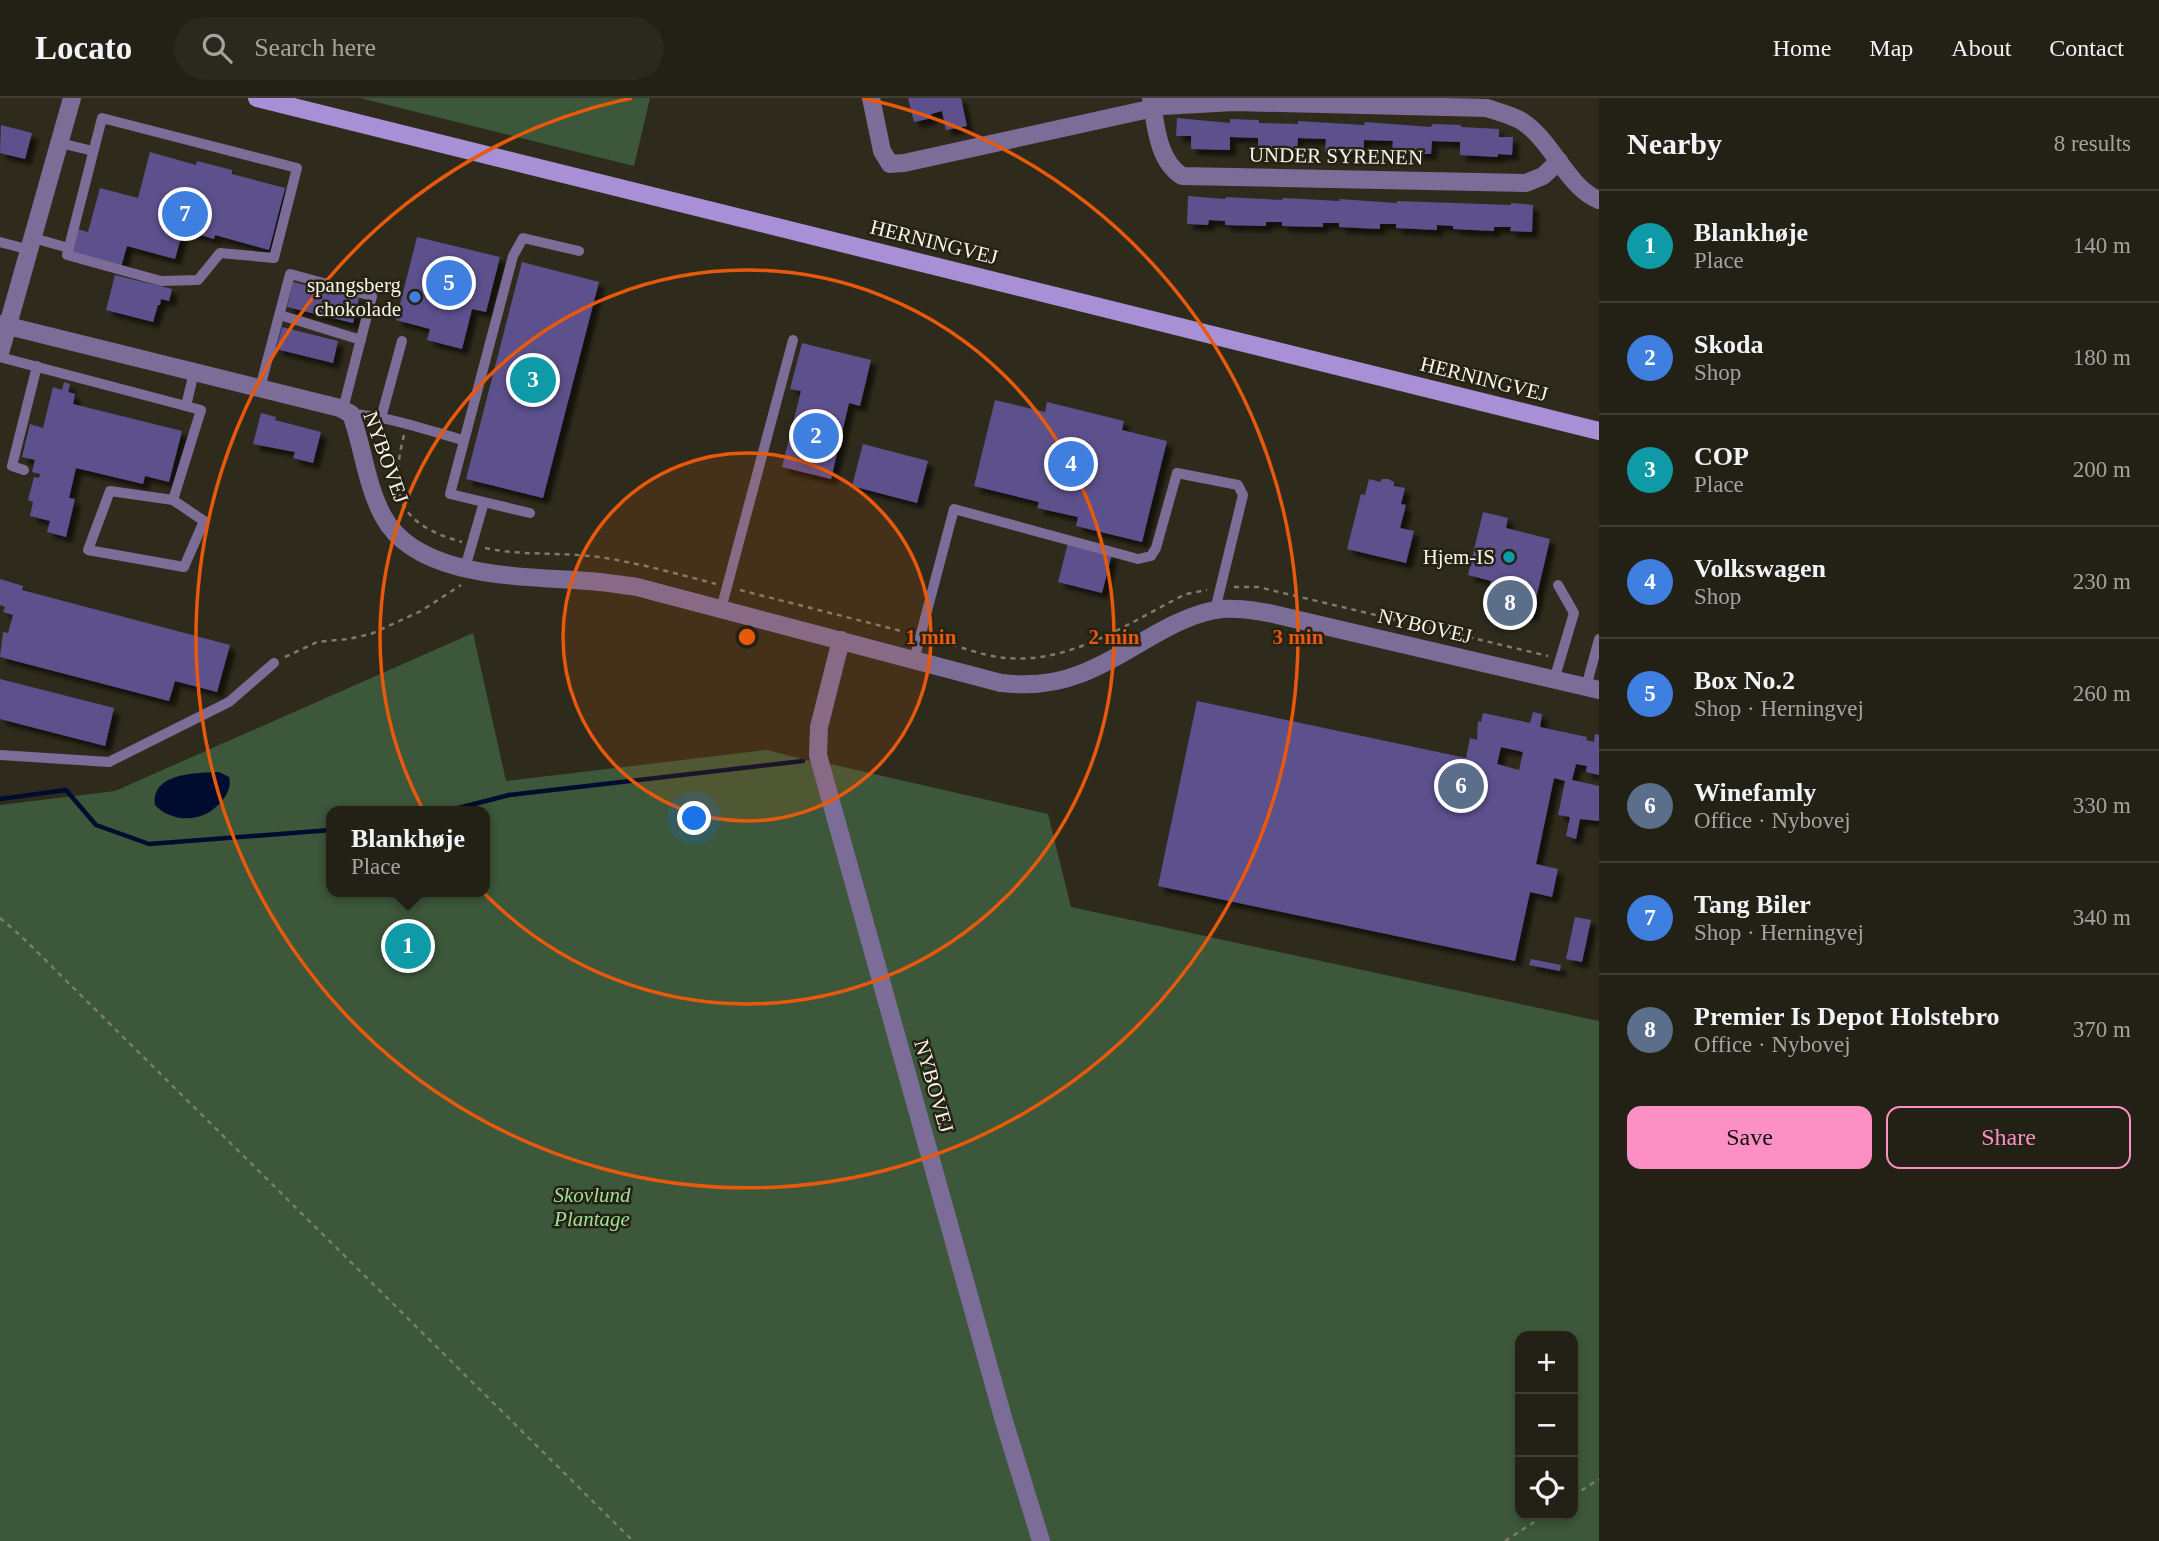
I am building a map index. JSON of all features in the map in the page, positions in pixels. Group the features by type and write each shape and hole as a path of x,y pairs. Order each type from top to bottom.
{"main road":[{"name":"HERNINGVEJ","path":"257,98 1599,431"}],"street":[{"path":"0,355 3,325 31,244 72,98"},
{"path":"871,98 882,151 890,164 904,163 1152,103 1234,102 1487,108 1522,121 1544,142 1588,196 1599,200"},
{"name":"UNDER SYRENEN","path":"1152,103 1163,156 1170,168 1182,176 1526,183 1543,176 1559,161"},
{"name":"NYBOVEJ","path":"3,325 347,412 376,501 384,519 396,535 425,555 470,569 510,576 637,587 1001,683 1023,685 1052,681 1088,671 1188,619 1216,610 1240,608 1592,689"},
{"name":"NYBOVEJ","path":"841,640 819,726 818,755 1004,1421 1041,1541"}],"lane":[{"path":"102,118 297,168 274,258 220,253 198,280 161,281 67,256 93,151 102,118"},
{"path":"60,143 93,151"},
{"path":"530,513 450,494 513,256 523,238 579,251"},
{"path":"0,242 69,248"},
{"path":"260,388 290,274 372,296 347,412 406,424 463,440"},
{"path":"279,315 361,340"},
{"path":"721,609 793,340"},
{"path":"381,418 402,341"},
{"path":"0,355 201,410 173,500"},
{"path":"24,470 12,466 37,366"},
{"path":"186,406 194,372"},
{"path":"914,660 954,509 1138,559 1151,556 1156,548 1177,474 1238,485 1242,495 1216,610"},
{"path":"110,491 173,500 204,521 184,566 88,550 110,491"},
{"path":"470,569 472,545 484,502"},
{"path":"1554,680 1574,613 1558,585"},
{"path":"1592,689 1599,639"},
{"path":"0,755 110,762 229,702 274,663"}],"path":[{"path":"406,424 396,471 397,484 405,509 425,529 439,536 510,553 597,557 652,567 1004,658 1043,658 1074,651 1186,594 1222,587 1258,587 1561,660"},
{"path":"274,663 317,642 371,634 421,611 466,582 470,569"},
{"path":"0,919 20,935 633,1541"},
{"path":"1578,1493 1599,1479"},
{"path":"1505,1541 1537,1520"}],"green space":[{"path":"360,98 650,98 634,166"},
{"name":"Skovlund Plantage","path":"473,633 506,781 767,750 814,762 1036,1541 0,1541 0,805 115,791"},
{"path":"826,763 1048,814 1071,907 1599,1021 1599,1541 1048,1541 948,1205"}],"water":[{"path":"219,772 229,777 230,783 221,802 209,812 191,818 180,818 169,815 155,805 160,786 168,780 188,774"}],"building":[{"path":"908,98 961,98 967,126 946,130 942,111 931,114 932,118 914,122"},
{"path":"1177,118 1230,123 1230,119 1298,124 1298,121 1364,125 1365,122 1499,129 1499,137 1513,137 1512,155 1460,155 1460,142 1432,141 1431,154 1392,153 1393,141 1364,140 1364,153 1325,152 1326,139 1298,138 1297,152 1258,151 1258,138 1230,137 1230,150 1191,149 1191,136 1176,136"},
{"path":"1,125 32,133 25,159 0,153"},
{"path":"150,152 196,165 197,161 232,170 232,174 285,188 269,250 215,235 214,239 183,230 175,259 127,246 121,267 70,253 77,229 88,232 100,188 138,198"},
{"path":"1188,196 1533,205 1532,232 1510,231 1511,227 1494,227 1494,231 1453,229 1453,226 1437,225 1437,230 1396,228 1396,224 1380,224 1380,229 1339,227 1339,223 1323,223 1323,227 1282,226 1282,222 1266,222 1266,226 1225,225 1225,221 1209,220 1208,225 1187,224"},
{"path":"417,237 500,257 486,312 472,309 462,349 427,340 430,329 396,320"},
{"path":"522,262 599,282 543,498 466,479"},
{"path":"115,275 172,289 169,301 161,299 153,322 106,310"},
{"path":"293,282 359,298 353,323 287,307"},
{"path":"282,327 338,341 333,363 276,349"},
{"path":"802,343 871,360 860,406 849,403 831,479 782,467 801,391 790,389"},
{"path":"64,382 70,384 68,392 75,394 73,404 182,431 169,482 145,476 143,484 76,468 69,498 75,499 66,537 47,532 50,521 30,516 33,502 28,500 34,477 39,478 40,474 32,472 35,460 22,457 30,424 43,428 53,387 62,390"},
{"path":"995,400 1045,412 1047,402 1124,421 1122,430 1167,441 1142,542 1076,526 1078,517 1037,508 1039,502 974,486"},
{"path":"261,413 276,417 275,420 321,432 313,463 293,458 295,452 253,444"},
{"path":"863,444 928,461 917,503 852,486"},
{"path":"1369,479 1380,482 1382,479 1388,479 1394,482 1394,486 1405,488 1401,504 1406,505 1400,528 1414,531 1406,563 1347,549 1361,494 1365,495"},
{"name":"Hjem-IS","path":"1483,512 1508,518 1506,528 1550,539 1532,616 1485,605 1491,581 1468,575"},
{"path":"1068,543 1112,554 1102,593 1058,582"},
{"path":"0,579 23,586 22,590 230,645 217,692 175,681 169,701 0,657 3,632 8,633 13,615 3,612 5,607 0,605"},
{"path":"0,679 114,708 105,746 0,719"},
{"path":"1197,701 1466,758 1470,738 1477,740 1478,721 1481,722 1483,713 1530,723 1533,712 1542,714 1540,727 1587,737 1586,740 1594,742 1595,734 1599,735 1599,775 1586,772 1587,766 1576,764 1572,780 1599,786 1599,821 1580,819 1576,839 1566,836 1570,817 1558,815 1565,781 1554,778 1536,864 1558,869 1552,897 1530,892 1515,961 1158,886","holes":["1501,747 1523,752 1519,770 1497,764"]},
{"path":"1575,917 1591,920 1582,962 1566,959"},
{"path":"1531,959 1561,965 1560,971 1529,965"}],"waterway":[{"path":"466,806 509,795 803,761"},
{"path":"0,799 66,790 96,825 149,844 326,830"}],"place":[{"name":"Tang Biler","path":"185,214"},
{"name":"Box No.2","path":"449,283"},
{"name":"spangsberg chokolade","path":"415,297"},
{"name":"COP","path":"533,380"},
{"name":"Skoda","path":"816,436"},
{"name":"Volkswagen","path":"1071,464"},
{"name":"Hjem-IS","path":"1509,557"},
{"name":"Premier Is Depot Holstebro","path":"1510,603"},
{"name":"Winefamly","path":"1461,786"},
{"name":"Blankhøje","path":"408,946"}]}
